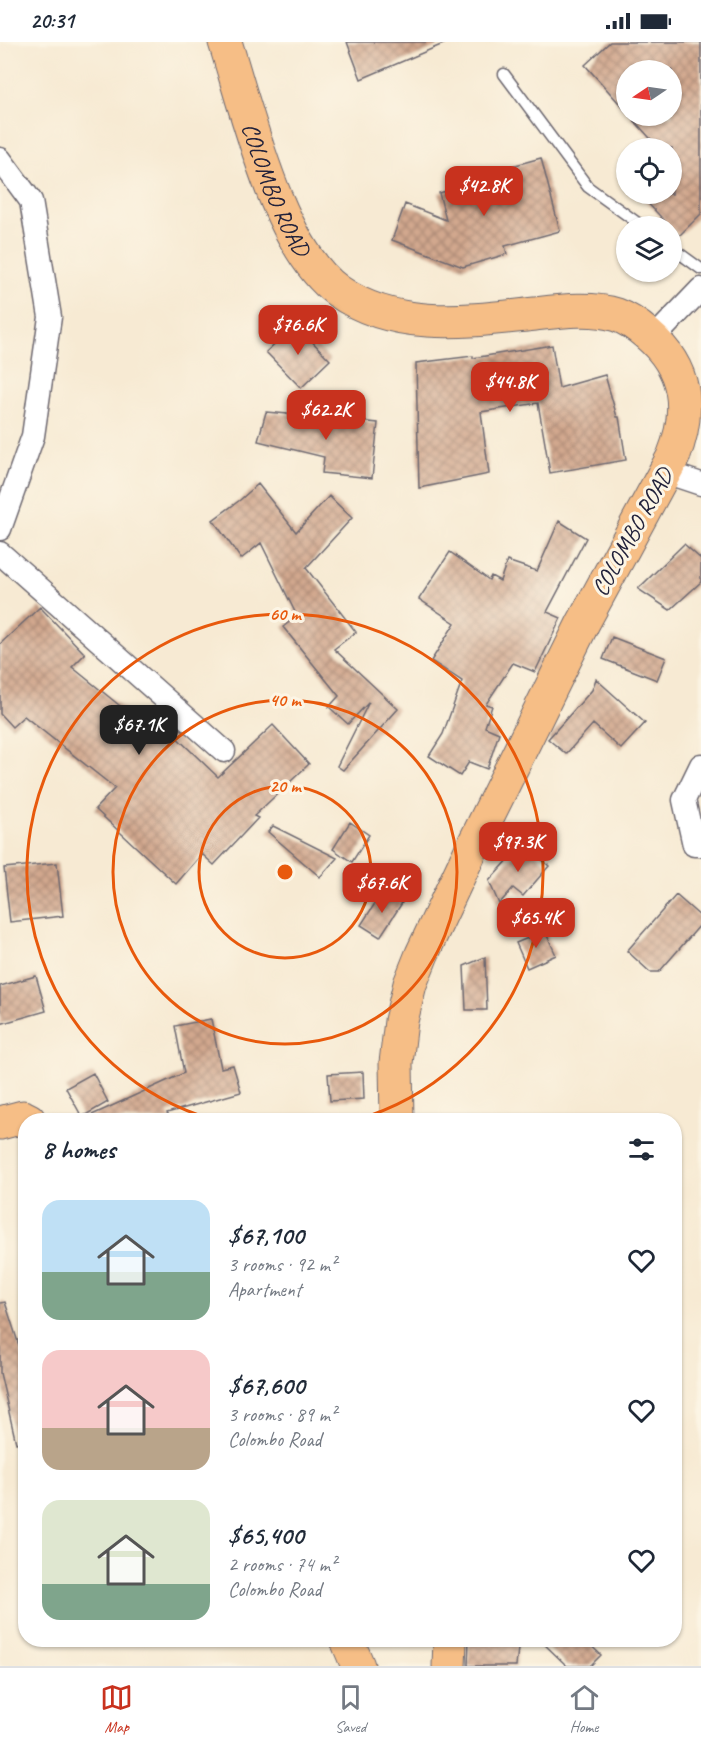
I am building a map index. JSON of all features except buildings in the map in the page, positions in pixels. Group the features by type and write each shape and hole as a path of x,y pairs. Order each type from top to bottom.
{"main road":[{"name":"COLOMBO ROAD","path":"225,42 274,194 297,243 309,262 324,279 339,291 380,312 425,320 489,319 559,312 599,312 616,315 636,324 671,360 681,382 684,404 692,420 583,623 422,954 410,984 401,1021 396,1063 397,1113"},
{"path":"0,1122 18,1118"},
{"path":"350,1647 358,1666"},
{"path":"449,1666 450,1647"}],"street":[{"path":"0,159 31,201 50,317 33,436 0,529"},
{"path":"653,339 701,289"},
{"path":"665,472 701,484"},
{"path":"0,553 224,751"},
{"path":"701,765 684,800 694,845 701,844"}],"lane":[{"path":"504,74 588,187 628,216"},
{"path":"682,255 701,269"}]}
